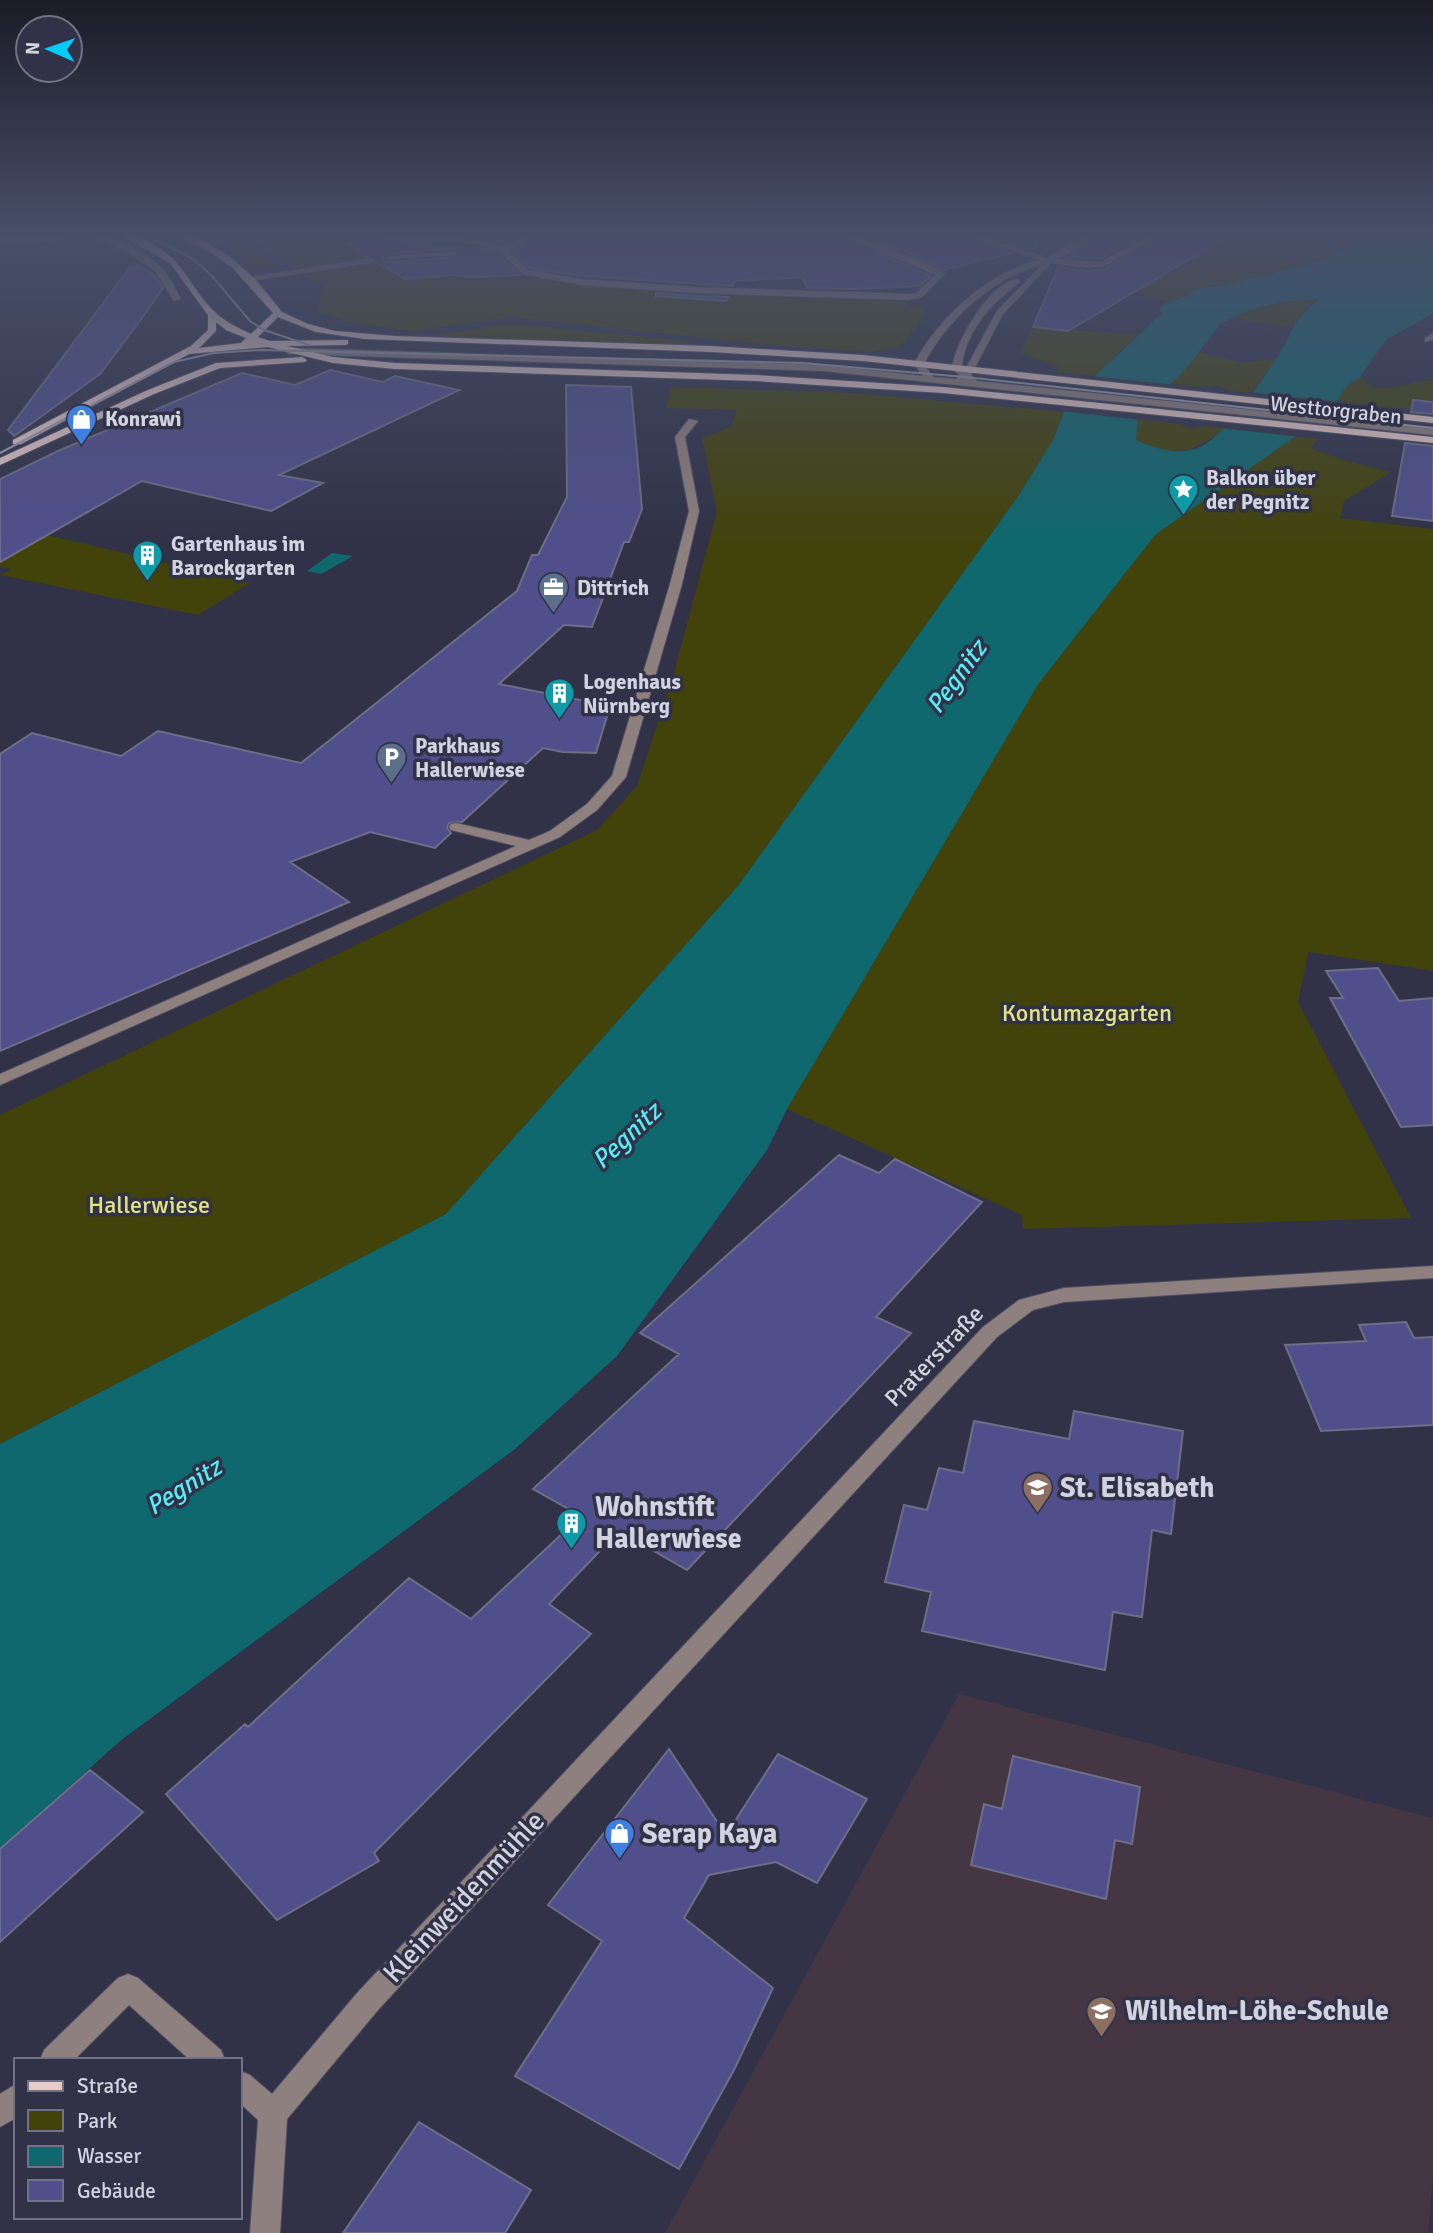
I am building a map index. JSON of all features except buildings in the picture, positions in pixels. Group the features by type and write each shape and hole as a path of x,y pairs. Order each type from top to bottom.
{"main road":[{"path":"0,451 185,354 208,336"},
{"path":"240,336 247,341"},
{"path":"0,462 125,403 219,365 252,336"},
{"path":"382,336 429,340"},
{"path":"266,344 429,340"},
{"name":"Westtorgraben","path":"429,340 740,350 919,364 963,374 1050,380 1433,420"},
{"path":"185,354 247,341 334,360"},
{"path":"219,365 334,360"},
{"name":"Westtorgraben","path":"334,360 395,366 756,379 1040,394 1329,425 1433,440"}],"street":[{"path":"938,336 919,364 943,390"},
{"path":"963,374 958,354 968,336"},
{"path":"943,390 963,374 986,336"},
{"path":"289,351 774,365 929,377 963,374 980,383 1040,394"},
{"path":"872,372 943,390"},
{"path":"0,1080 555,834 592,807 618,777 676,584 694,511 680,437 693,421"},
{"path":"1329,425 1433,432"},
{"path":"456,827 530,845"},
{"name":"Praterstraße","path":"660,1685 990,1332 1026,1305 1064,1295 1433,1272"},
{"name":"Kleinweidenmühle","path":"273,2114 368,2001 660,1685"},
{"path":"56,2058 128,1987 209,2058"},
{"path":"242,2087 273,2114 265,2233"},
{"path":"0,2113 14,2100"}],"shaded area":[{"name":"Wilhelm-Löhe-Schule","path":"959,1694 1433,1818 1433,2176 1428,2233 665,2233","holes":["984,1805 1132,1844 1115,1840 1106,1899 971,1865"]}],"green space":[{"path":"435,336 638,336 688,341 686,344"},
{"path":"690,336 908,336 895,348 870,352"},
{"path":"1028,336 1136,336 1095,376 1056,372 1059,367 1020,353"},
{"path":"1199,352 1243,363 1277,358 1251,393 1226,390 1217,385 1203,387 1171,384"},
{"path":"1360,377 1377,388 1433,381 1433,412 1337,401 1346,387"},
{"name":"Hallerwiese","path":"672,387 851,393 1064,412 1053,440 1019,495 738,886 446,1214 0,1444 0,1115 597,830 637,786 673,677 717,511 702,438 731,427 737,410 666,408"},
{"path":"1138,419 1179,424 1192,429 1204,426 1225,428 1192,448 1172,451 1136,440"},
{"name":"Kontumazgarten","path":"1296,436 1319,439 1312,446 1313,449 1391,472 1344,501 1340,518 1433,529 1433,971 1308,952 1298,1002 1411,1218 1023,1229 1022,1215 787,1109 1039,683 1156,534"},
{"path":"47,535 250,583 198,615 0,575 11,569 0,566 0,557"}],"water":[{"name":"Pegnitz","path":"1137,336 1211,336 1189,365 1138,419 1136,440 1174,451 1190,450 1207,443 1229,422 1251,395 1289,336 1393,336 1386,340 1360,377 1346,387 1337,401 1296,436 1156,534 1039,683 787,1109 767,1150 617,1356 515,1449 120,1741 0,1849 0,1444 446,1214 738,886 1019,495 1053,440 1064,412 1095,376"},
{"path":"332,553 353,556 321,574 307,571"}],"pier":[{"path":"1091,376 1175,385 1142,420 1060,411"},
{"path":"1247,392 1341,402 1301,437 1219,428"}],"tram line":[{"path":"283,336 309,345"},
{"path":"0,453 174,362 214,353 260,350 803,363 965,377 1433,428"}],"place":[{"name":"Konrawi","path":"82,446"},
{"name":"Balkon über der Pegnitz","path":"1183,517"},
{"name":"Gartenhaus im Barockgarten","path":"148,583"},
{"name":"Dittrich","path":"554,615"},
{"name":"Logenhaus Nürnberg","path":"560,721"},
{"name":"Parkhaus Hallerwiese","path":"392,785"},
{"name":"St. Elisabeth","path":"1037,1515"},
{"name":"Wohnstift Hallerwiese","path":"572,1550"},
{"name":"Serap Kaya","path":"619,1861"},
{"name":"Wilhelm-Löhe-Schule","path":"1102,2038"}]}
